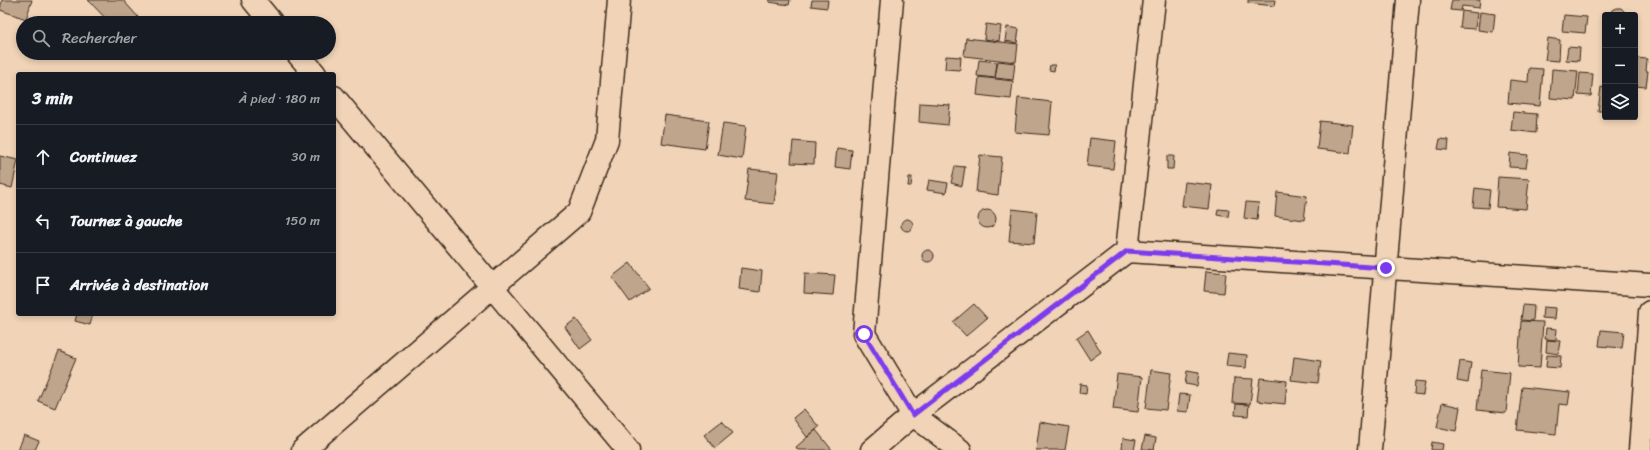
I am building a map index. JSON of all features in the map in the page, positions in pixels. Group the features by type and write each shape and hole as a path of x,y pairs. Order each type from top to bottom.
{"street":[{"path":"253,0 266,16"},
{"path":"303,450 579,212 607,140 619,0"},
{"path":"892,0 864,334 913,415 960,450"},
{"path":"1127,251 1154,0"},
{"path":"1370,450 1408,0"},
{"path":"303,60 313,72"},
{"path":"336,99 628,450"},
{"path":"872,450 913,415 1127,251 1650,285"},
{"path":"1640,450 1650,312"}],"building":[{"path":"2,0 32,0 27,16 17,16 0,10"},
{"path":"88,0 123,0 137,16 103,16"},
{"path":"769,0 790,0 789,5 769,2"},
{"path":"812,0 828,0 827,8 811,6"},
{"path":"1248,0 1275,0 1274,6 1248,3"},
{"path":"1452,0 1480,0 1479,8 1462,6 1461,11 1450,10"},
{"path":"1621,8 1625,12 1611,12 1612,10"},
{"path":"1462,11 1477,13 1475,29 1460,28"},
{"path":"1480,12 1495,14 1493,32 1478,30"},
{"path":"1564,15 1587,17 1585,33 1562,31"},
{"path":"986,24 1001,26 999,41 984,39"},
{"path":"1007,27 1019,29 1017,43 1005,41"},
{"path":"966,38 1018,44 1016,62 964,56"},
{"path":"1548,38 1560,40 1559,61 1545,60"},
{"path":"1568,47 1580,48 1579,61 1566,60"},
{"path":"946,56 961,57 960,70 945,69"},
{"path":"1638,58 1647,59 1646,71 1648,71 1646,87 1638,86"},
{"path":"979,60 997,62 995,78 977,76"},
{"path":"998,61 1015,63 1013,80 995,78"},
{"path":"1050,65 1055,65 1054,71 1049,70"},
{"path":"1529,68 1543,69 1540,106 1508,103 1510,80 1528,82"},
{"path":"1552,69 1578,71 1575,100 1550,98"},
{"path":"1580,73 1593,74 1591,96 1578,95"},
{"path":"979,77 1013,81 1011,99 977,95"},
{"path":"1601,87 1602,111 1598,111"},
{"path":"1018,98 1052,102 1049,135 1015,132"},
{"path":"920,103 950,105 948,125 919,122"},
{"path":"1513,112 1537,114 1536,133 1511,130"},
{"path":"665,115 709,121 705,149 661,143"},
{"path":"1320,121 1353,125 1350,153 1317,149"},
{"path":"723,123 746,126 742,159 718,155"},
{"path":"1090,138 1116,141 1113,169 1087,166"},
{"path":"1440,139 1449,140 1448,150 1438,149"},
{"path":"793,141 815,143 814,164 791,163"},
{"path":"837,148 852,150 850,169 835,167"},
{"path":"1510,153 1528,155 1526,168 1509,167"},
{"path":"980,155 1002,157 998,195 976,192"},
{"path":"0,156 16,160 16,169 12,188 0,185"},
{"path":"1167,156 1174,156 1173,169 1167,169"},
{"path":"955,166 965,167 962,186 951,183"},
{"path":"749,169 778,172 774,204 745,201"},
{"path":"909,177 912,177 911,186 908,186"},
{"path":"1498,177 1529,179 1526,209 1496,207"},
{"path":"929,180 948,183 946,193 927,190"},
{"path":"1185,182 1212,185 1209,209 1182,206"},
{"path":"1475,188 1490,190 1488,208 1473,207"},
{"path":"1277,192 1307,196 1304,220 1275,216"},
{"path":"1246,202 1259,203 1257,220 1244,218"},
{"path":"1012,209 1037,212 1034,243 1009,241"},
{"path":"1218,209 1229,210 1228,217 1217,215"},
{"path":"987,210 993,213 996,219 993,225 987,228 981,225 978,219 981,213"},
{"path":"907,219 911,221 913,225 911,229 907,231 903,229 901,225 903,221"},
{"path":"926,250 930,250 934,256 930,262 926,262 922,258 922,254"},
{"path":"630,263 649,288 630,302 612,277"},
{"path":"741,268 762,271 760,292 739,289"},
{"path":"1206,271 1226,273 1224,293 1204,291"},
{"path":"805,273 835,275 833,295 804,293"},
{"path":"974,304 987,318 966,336 953,322"},
{"path":"1523,305 1534,306 1533,321 1521,320"},
{"path":"1543,307 1556,308 1555,319 1542,318"},
{"path":"76,316 92,316 90,325 75,321"},
{"path":"576,319 592,340 580,349 565,327"},
{"path":"1521,321 1543,322 1540,368 1518,367"},
{"path":"1546,328 1557,329 1556,340 1545,339"},
{"path":"1088,330 1101,352 1090,360 1076,338"},
{"path":"1601,330 1624,332 1622,348 1599,346"},
{"path":"1547,340 1560,341 1558,354 1546,352"},
{"path":"59,351 76,358 55,408 38,401"},
{"path":"1228,353 1247,355 1246,368 1226,366"},
{"path":"1547,355 1561,356 1560,368 1546,367"},
{"path":"1294,357 1321,361 1318,383 1291,380"},
{"path":"1460,361 1471,363 1468,383 1457,381"},
{"path":"1151,370 1171,373 1166,410 1146,408"},
{"path":"1481,370 1510,373 1506,413 1477,410"},
{"path":"1187,371 1199,373 1197,386 1185,384"},
{"path":"1117,374 1142,377 1138,412 1113,409"},
{"path":"1234,378 1253,379 1250,404 1232,403"},
{"path":"1260,378 1287,381 1285,404 1257,401"},
{"path":"1415,381 1425,382 1423,395 1414,394"},
{"path":"1080,384 1087,385 1086,394 1079,393"},
{"path":"1522,387 1570,392 1568,405 1559,404 1556,434 1517,430"},
{"path":"1179,394 1190,395 1188,412 1177,411"},
{"path":"1442,403 1460,407 1456,431 1437,427"},
{"path":"1236,404 1249,405 1248,416 1235,415"},
{"path":"804,409 819,427 807,437 793,418"},
{"path":"722,421 733,433 715,448 704,435"},
{"path":"1040,422 1069,427 1065,450 1036,450"},
{"path":"816,430 832,450 798,450 796,447"},
{"path":"24,435 39,441 35,450 18,450"},
{"path":"1145,436 1156,438 1154,450 1142,449"},
{"path":"1123,438 1136,440 1134,450 1122,449"},
{"path":"1432,442 1443,444 1442,450 1431,450"}],"route":[{"path":"864,334 913,415 1127,251 1386,268"}]}
